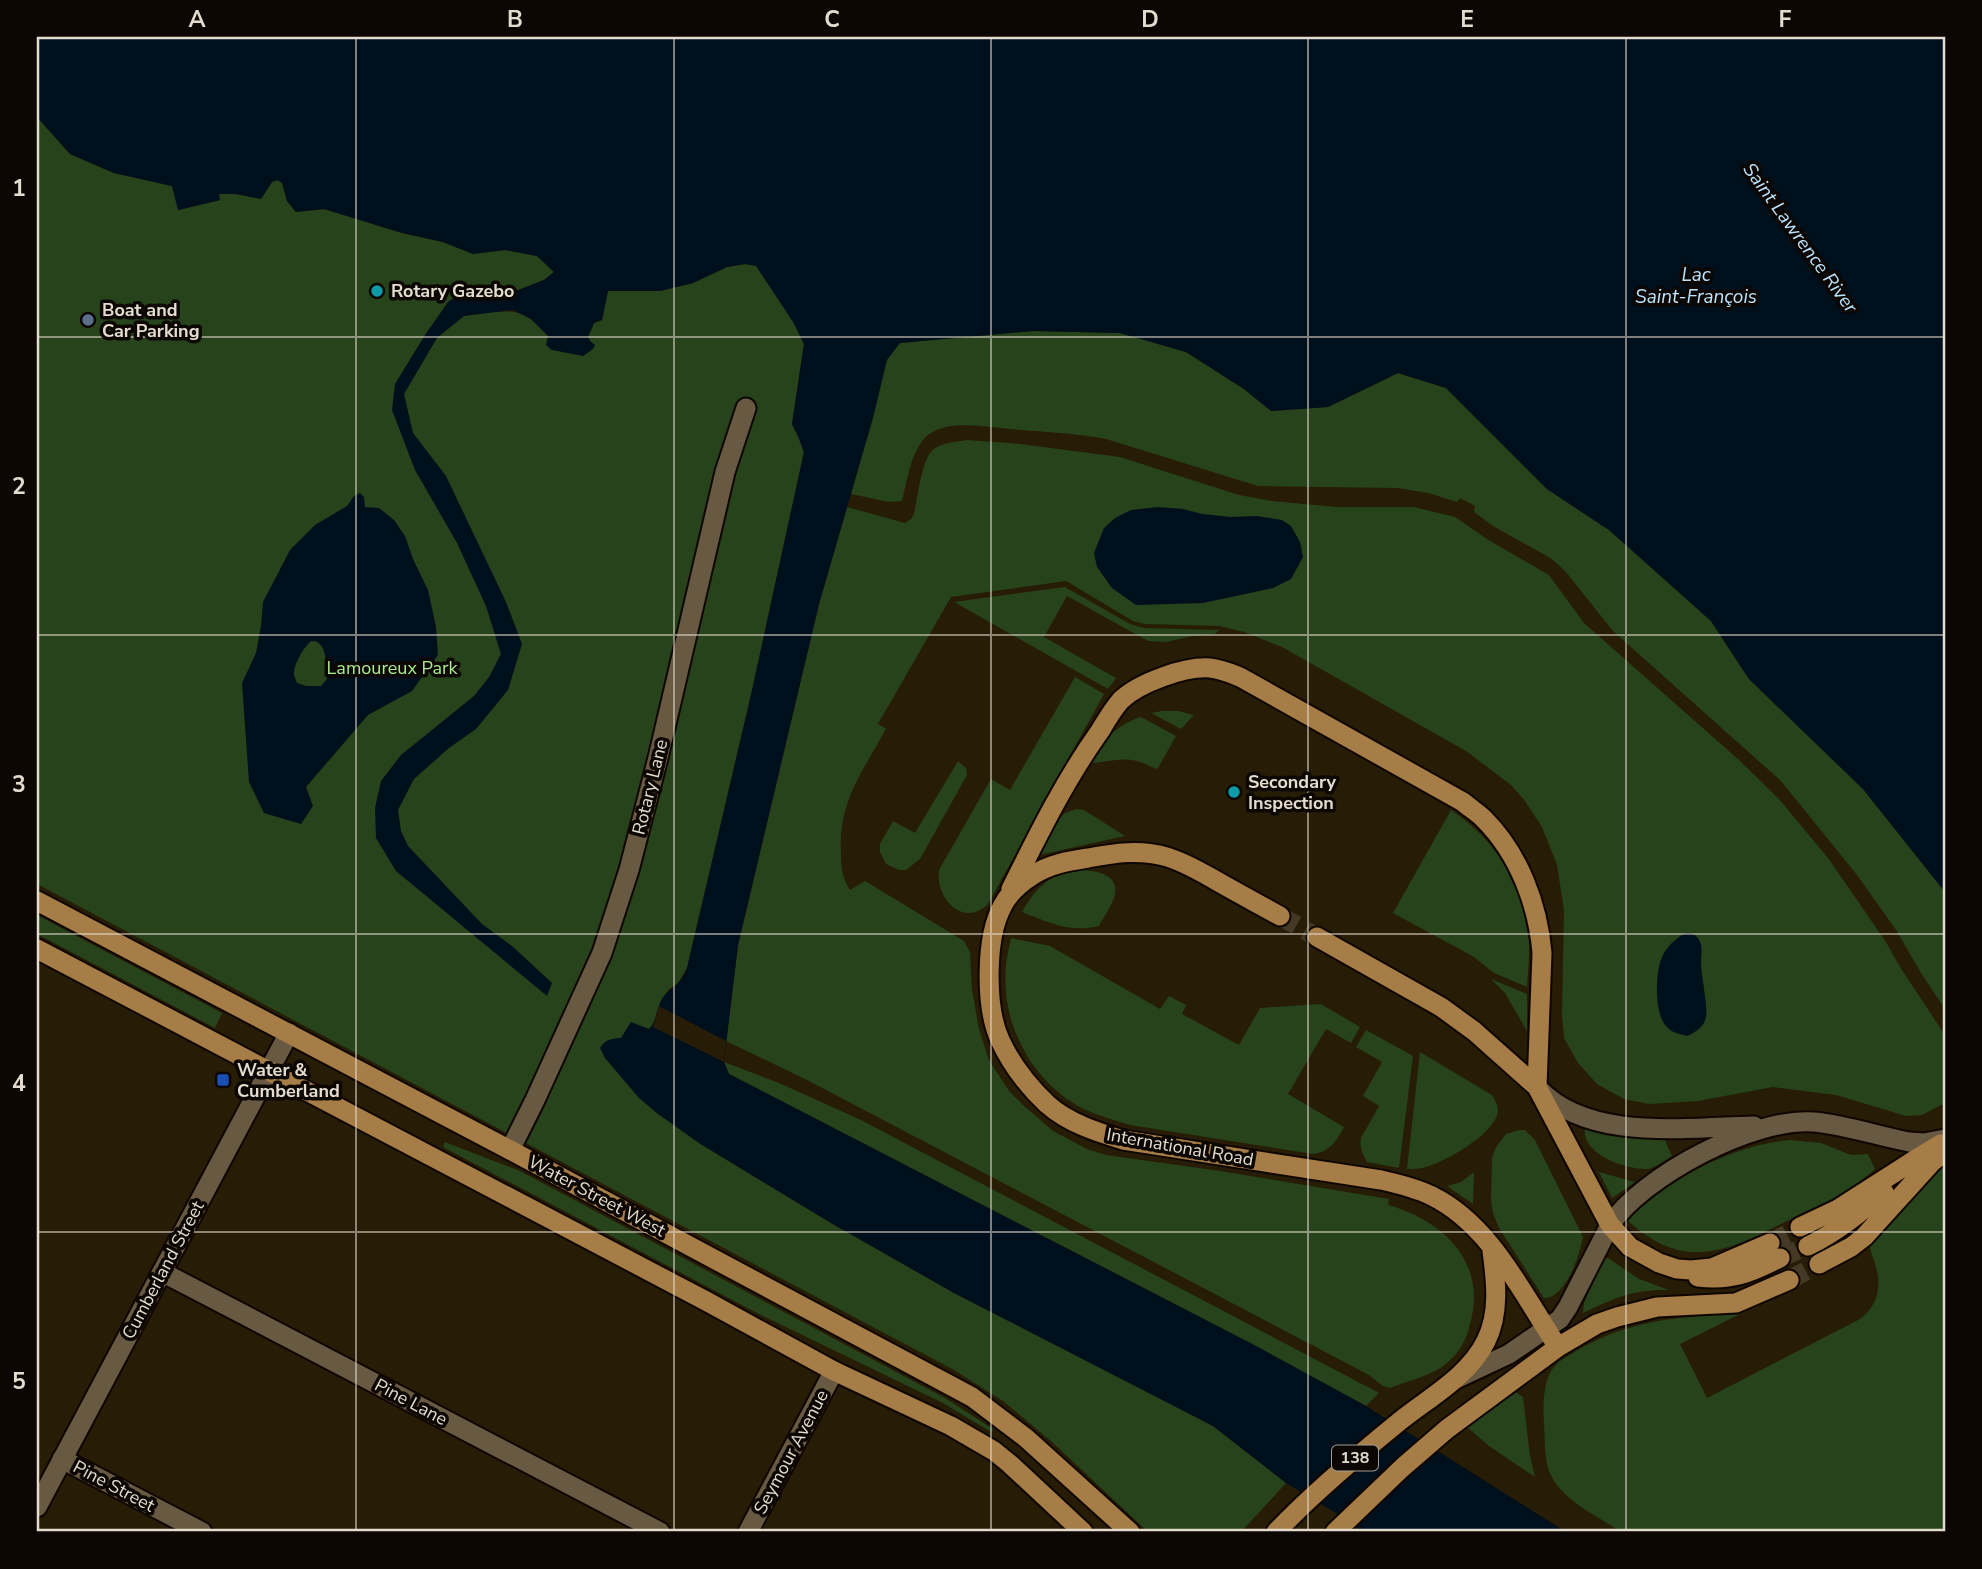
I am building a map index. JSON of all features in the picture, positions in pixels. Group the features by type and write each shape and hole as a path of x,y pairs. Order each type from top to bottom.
{"main road":[{"path":"1004,903 1049,813 1082,755 1121,701 1149,682 1172,674 1207,667 1223,670 1463,802 1499,837 1514,860 1535,909 1540,933 1542,953 1537,1087"},
{"name":"International Road","path":"1280,916 1186,864 1166,856 1124,852 1047,867 1019,886 1004,903 995,923 989,970 993,1013 999,1038 1015,1068 1049,1105 1073,1121 1099,1133 1124,1140 1360,1177 1406,1186 1435,1197 1462,1216 1490,1244 1558,1347"},
{"name":"Water Street West","path":"37,901 972,1397 1026,1438 1130,1532"},
{"path":"1317,937 1441,1007 1474,1031 1537,1087 1610,1225 1630,1247 1659,1263 1691,1270 1712,1268 1775,1251"},
{"path":"37,948 834,1371 929,1414 976,1440 1036,1486 1083,1532"},
{"path":"1800,1227 1838,1209 1943,1145"},
{"path":"1808,1246 1851,1221 1943,1145"},
{"path":"1819,1264 1852,1247 1864,1237 1932,1162 1943,1145"},
{"path":"1452,1382 1479,1353 1493,1322 1497,1283 1490,1244"},
{"path":"1558,1347 1597,1324 1617,1317 1657,1307 1735,1303 1789,1280"},
{"name":"138","path":"1335,1532 1447,1429 1558,1347"},
{"name":"138","path":"1276,1532 1297,1509 1368,1447 1452,1382"},
{"path":"1036,1486 1065,1532"}],"street":[{"name":"Rotary Lane","path":"510,1150 602,953 629,870 658,758 724,472 746,408"},
{"name":"Cumberland Street","path":"37,1507 289,1033"},
{"path":"1537,1087 1549,1100 1565,1110 1586,1119 1619,1125 1654,1128 1815,1122 1909,1142 1943,1145"},
{"path":"1452,1382 1509,1354 1560,1319 1610,1225 1626,1204 1673,1170 1732,1140 1773,1125"},
{"name":"Pine Lane","path":"162,1272 660,1532"},
{"name":"Seymour Avenue","path":"748,1532 834,1371"},
{"name":"Pine Street","path":"62,1459 202,1532"}],"green space":[{"name":"Lamoureux Park","path":"37,117 70,154 114,173 172,186 179,210 220,200 218,194 261,199 272,182 278,180 282,183 287,201 296,212 324,209 402,233 443,242 473,254 505,250 537,256 554,272 544,280 493,300 497,312 514,312 531,320 548,336 547,345 552,350 590,341 588,337 594,323 602,320 608,291 660,291 693,283 727,267 745,264 756,266 794,322 804,344 792,424 804,452 687,968 678,983 669,989 659,1006 653,1027 649,1029 699,1143 954,1293 1213,1426 1286,1483 1241,1532 1148,1532 1052,1442 1003,1401 954,1370 37,884"},
{"path":"1033,331 1120,333 1186,352 1244,389 1271,411 1328,407 1398,373 1446,388 1547,489 1609,530 1711,621 1749,679 1863,789 1945,892 1945,1009 1896,930 1857,875 1781,781 1613,631 1566,572 1552,559 1493,526 1474,512 1475,506 1460,498 1457,502 1398,488 1258,486 1106,439 965,425 939,429 923,440 912,461 902,501 889,502 851,494 887,359 899,343"},
{"path":"967,440 1120,457 1239,495 1272,501 1337,507 1414,507 1455,517 1549,575 1584,623 1739,760 1779,799 1828,858 1945,1035 1945,1103 1922,1115 1906,1116 1836,1095 1773,1087 1698,1101 1649,1104 1624,1099 1597,1084 1578,1063 1564,1038 1564,910 1557,865 1542,827 1511,785 1466,751 1282,647 1244,632 1219,626 1145,624 1133,621 1066,581 951,597 878,724 886,729 848,802 841,834 842,872 847,885 850,890 865,881 964,941 970,952 972,990 979,1029 989,1060 1009,1091 1053,1131 1087,1149 1106,1155 1389,1199 1388,1205 1427,1221 1443,1233 1466,1263 1473,1282 1474,1302 1470,1324 1456,1353 1443,1366 1429,1374 1390,1388 1383,1386 1369,1375 807,1080 726,1041 738,945 819,604 847,507 905,523 914,514 922,473 930,453 942,445"},
{"path":"1065,587 1130,624 1144,628 1219,630 1215,634 1166,642 1148,641 1067,596 1044,637 1116,678 1108,689 954,602"},
{"path":"1075,677 1104,694 988,904 979,911 970,913 953,907 942,891 939,870 991,779 1010,790"},
{"path":"1162,711 1194,715 1181,729 1151,713"},
{"path":"1141,717 1176,736 1158,768 1131,760 1092,763 1099,748 1111,734"},
{"path":"958,761 966,768 967,775 920,859 906,870 886,864 880,852 880,844 893,821 915,833"},
{"path":"1077,809 1084,810 1125,836 1039,855 1060,817"},
{"path":"1451,810 1480,834 1505,864 1514,882 1527,918 1527,987 1494,973 1474,957 1393,913"},
{"path":"1076,870 1103,874 1113,881 1115,894 1099,926 1069,928 1022,912 1044,884 1057,876"},
{"path":"37,915 222,1013 215,1028 37,934"},
{"path":"1011,938 1050,946 1160,1009 1169,996 1186,1005 1182,1014 1239,1045 1260,1008 1321,1004 1360,1027 1351,1043 1326,1029 1288,1094 1344,1127 1328,1148 1313,1154 1130,1125 1084,1109 1049,1084 1023,1049 1014,1029 1005,987"},
{"path":"1491,979 1527,994 1527,1031 1505,993"},
{"path":"1366,1030 1413,1056 1399,1168 1367,1162 1361,1148 1361,1138 1379,1106 1363,1096 1382,1062 1356,1047"},
{"path":"1420,1052 1492,1095 1498,1111 1489,1128 1459,1152 1426,1167 1407,1169"},
{"path":"724,1062 779,1083 861,1120 1379,1393 1366,1406 1256,1346 729,1074"},
{"path":"1585,1128 1625,1136 1664,1138 1672,1156 1648,1169 1618,1164 1590,1146"},
{"path":"1525,1130 1535,1140 1583,1237 1579,1254 1565,1284 1552,1296 1544,1298 1499,1228 1491,1200 1492,1158 1496,1147 1506,1134"},
{"path":"1790,1140 1821,1143 1851,1155 1868,1154 1875,1169 1822,1206 1748,1240 1708,1252 1688,1252 1668,1247 1626,1219 1663,1190 1702,1166 1745,1149"},
{"path":"445,1142 520,1171 945,1398 993,1429 991,1432 943,1403 757,1313 443,1147"},
{"path":"1945,1164 1945,1532 1621,1532 1562,1491 1547,1466 1545,1447 1545,1390 1553,1367 1589,1344 1630,1328 1673,1319 1746,1311 1680,1344 1707,1398 1860,1319 1871,1309 1878,1289 1878,1274 1870,1244 1894,1221 1937,1169"},
{"path":"1474,1172 1473,1204 1447,1186 1461,1182"},
{"path":"1599,1172 1635,1182 1612,1198"},
{"path":"1608,1258 1639,1279 1669,1290 1645,1291 1624,1296 1583,1313 1584,1303 1604,1259"},
{"path":"1516,1392 1523,1397 1535,1477 1489,1446 1467,1427"}],"water":[{"name":"Lac Saint-François","path":"37,37 1945,37 1945,892 1863,789 1749,679 1711,621 1609,530 1547,489 1446,388 1398,373 1328,407 1271,411 1244,389 1186,352 1120,333 1033,331 900,343 887,360 819,604 738,945 724,1062 729,1074 1256,1346 1366,1406 1566,1532 1361,1532 1351,1522 1286,1483 1213,1426 954,1293 699,1143 639,1098 605,1058 600,1048 609,1040 621,1038 631,1022 649,1029 662,999 687,968 804,452 792,424 804,344 793,322 756,266 745,264 727,267 693,283 660,291 608,291 602,320 594,323 588,337 595,345 583,356 552,350 546,345 548,336 531,319 513,310 464,316 437,338 404,394 413,433 446,476 506,602 522,644 508,690 476,729 449,748 414,779 398,810 401,831 408,846 482,924 512,946 552,983 547,996 396,871 376,838 375,808 381,781 401,755 474,696 489,677 501,654 486,606 457,543 415,470 392,410 395,384 448,302 473,285 493,300 544,280 554,272 537,256 505,250 473,254 443,242 402,233 324,209 296,212 287,201 282,183 278,180 272,182 261,199 219,194 220,200 178,210 172,186 114,173 70,154 37,117"},
{"path":"360,493 364,497 365,507 379,508 394,520 405,536 428,590 436,627 438,655 412,691 368,715 306,787 313,806 301,824 264,813 249,782 242,683 256,653 263,602 290,550 315,525 347,506 354,496","holes":["311,641 317,642 325,655 327,679 321,686 297,683 294,673 298,659"]},
{"path":"1158,507 1202,514 1257,516 1282,520 1291,526 1300,542 1303,557 1291,579 1273,588 1203,603 1136,605 1112,588 1097,567 1094,553 1104,528 1115,518 1131,510"},
{"path":"1686,933 1695,935 1701,945 1706,1012 1705,1021 1687,1036 1667,1027 1660,1013 1657,994 1662,957 1672,943"}],"pier":[{"path":"659,1006 726,1041 724,1062 653,1027"}],"tunnel":[{"path":"1280,916 1317,937"},
{"path":"1770,1243 1800,1227"},
{"path":"1780,1258 1808,1246"},
{"path":"1789,1280 1819,1264"}],"place":[{"name":"Rotary Gazebo","path":"377,291"},
{"name":"Boat and Car Parking","path":"88,320"},
{"name":"Secondary Inspection","path":"1234,792"},
{"name":"Water & Cumberland","path":"223,1080"}],"water label":[{"name":"Saint Lawrence River","path":"1800,238"}]}
